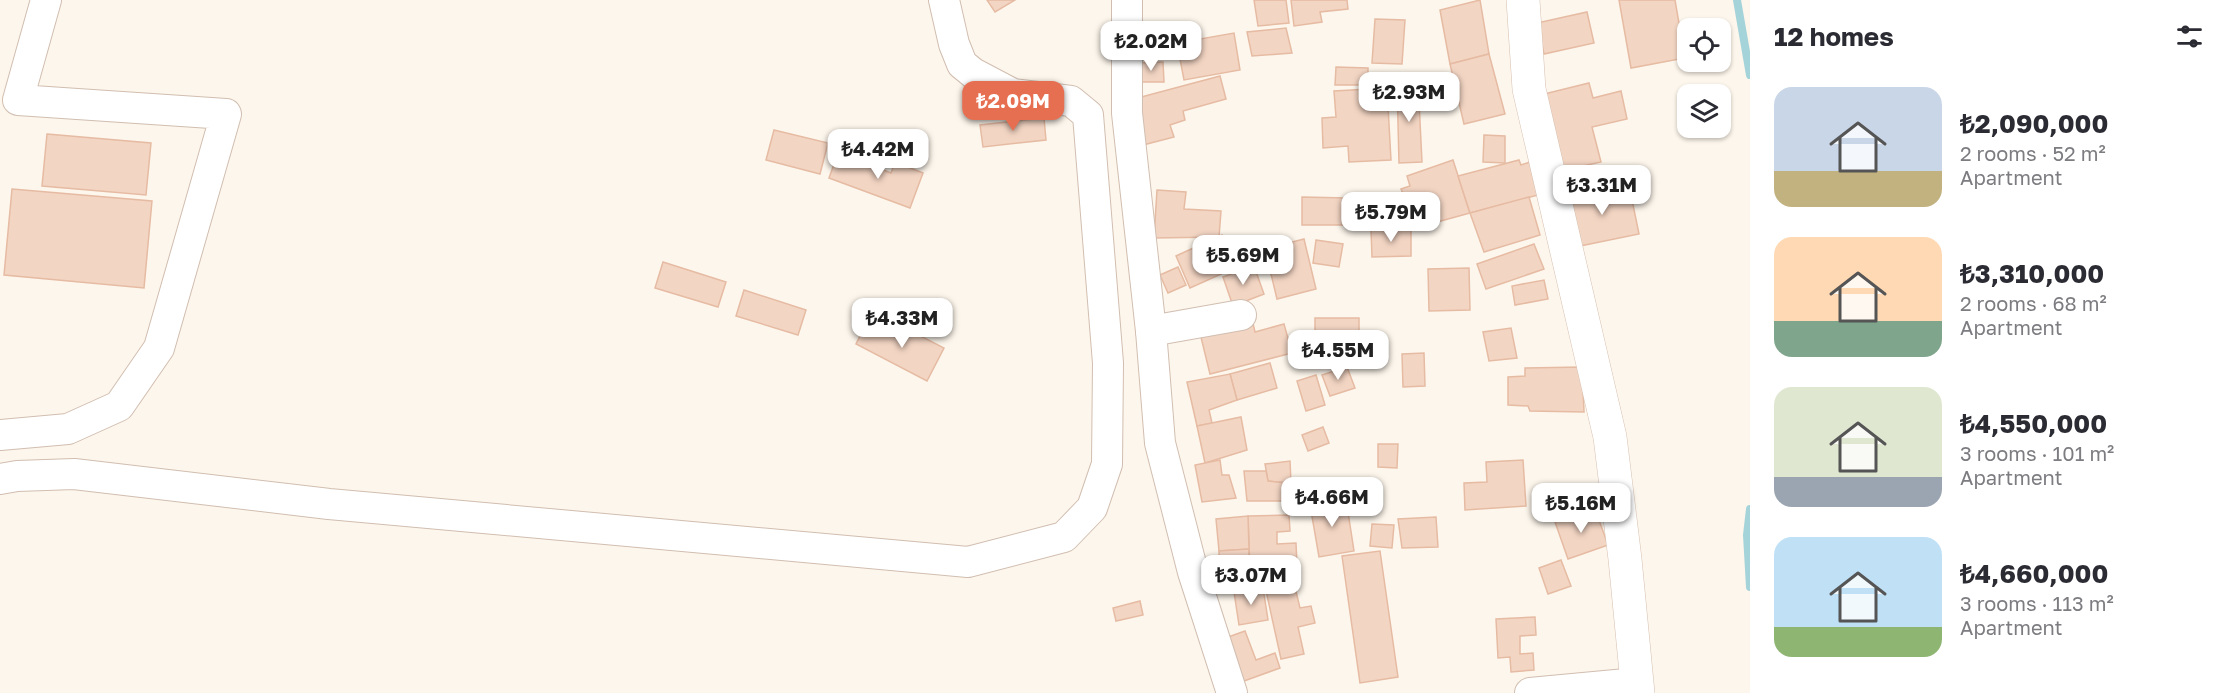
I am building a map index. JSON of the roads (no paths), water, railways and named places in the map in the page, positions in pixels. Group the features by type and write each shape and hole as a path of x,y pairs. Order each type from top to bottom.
{"street":[{"path":"0,435 68,429 119,406 159,348 226,114 18,100 46,0"},
{"path":"0,479 17,476 74,474 329,504 968,562 1064,537 1092,508 1107,464 1108,363 1088,115 1071,101 1013,94 973,73 962,64 954,44 944,0"},
{"path":"1127,0 1127,113 1151,331 1160,443 1193,572 1232,693"},
{"path":"1523,0 1529,89 1610,437 1638,688 1530,693"},
{"path":"1151,331 1241,315"}],"waterway":[{"path":"1737,0 1750,75"},
{"path":"1750,509 1747,535 1750,587"}]}
